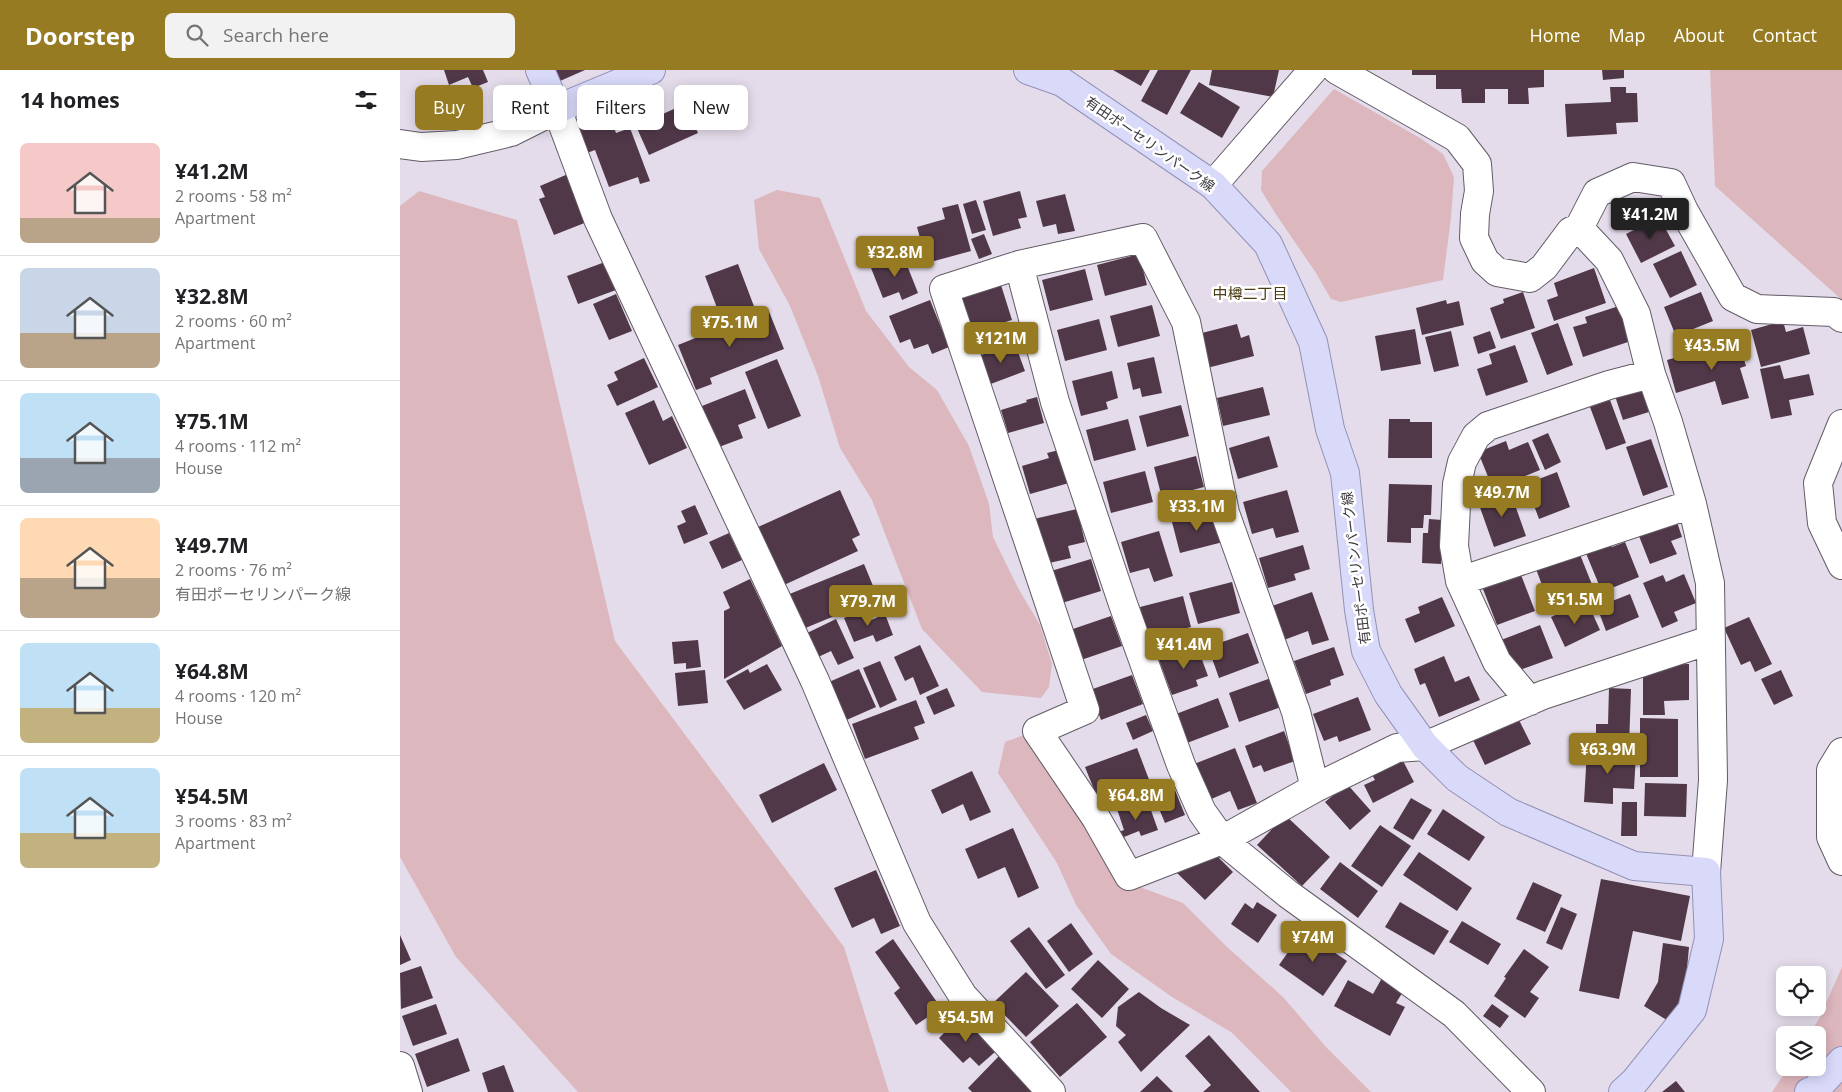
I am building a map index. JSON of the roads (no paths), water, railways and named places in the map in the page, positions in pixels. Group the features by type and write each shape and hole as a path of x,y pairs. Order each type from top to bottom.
{"main road":[{"path":"540,70 547,85"},
{"path":"567,105 650,70"},
{"name":"有田ポーセリンパーク線","path":"1028,70 1062,82 1212,185 1268,244 1313,342 1330,429 1345,473 1359,610 1366,651 1388,694 1425,746 1457,778 1508,812 1634,866 1706,872"},
{"path":"1624,1092 1635,1082 1692,1010 1709,940 1706,872"},
{"path":"1809,1092 1815,1090 1842,1061"}],"street":[{"path":"1212,185 1313,70"},
{"path":"1336,70 1457,138 1477,164 1479,191 1474,238 1485,261 1497,272 1530,278 1544,267 1571,231 1579,228 1598,193 1633,177 1671,183 1684,211 1733,297 1757,309 1834,312 1842,318"},
{"path":"400,144 420,147 457,145 515,130"},
{"path":"565,130 598,219 815,681 917,923 963,996 1051,1092"},
{"path":"1579,228 1608,260 1636,314 1651,374 1668,422 1692,504 1710,583 1713,780 1706,872"},
{"path":"1315,788 1296,712 1225,513 1186,322 1143,238 1019,265 944,289 1085,710 1038,731 1096,818 1129,876 1222,840 1315,788 1397,748 1425,746 1543,695 1710,640"},
{"path":"1019,265 1055,402 1123,604 1181,765 1202,812 1222,840 1288,894 1454,1014 1531,1092"},
{"path":"1530,702 1497,662 1460,581 1454,546 1457,484 1462,462 1476,436 1488,426 1609,385 1651,374"},
{"path":"1842,424 1818,483 1822,523 1842,565"},
{"path":"1460,581 1692,504"},
{"path":"1842,752 1831,770 1831,837 1842,861"},
{"path":"400,1066 408,1092"}],"district":[{"name":"中樽二丁目","path":"1250,294"}]}
